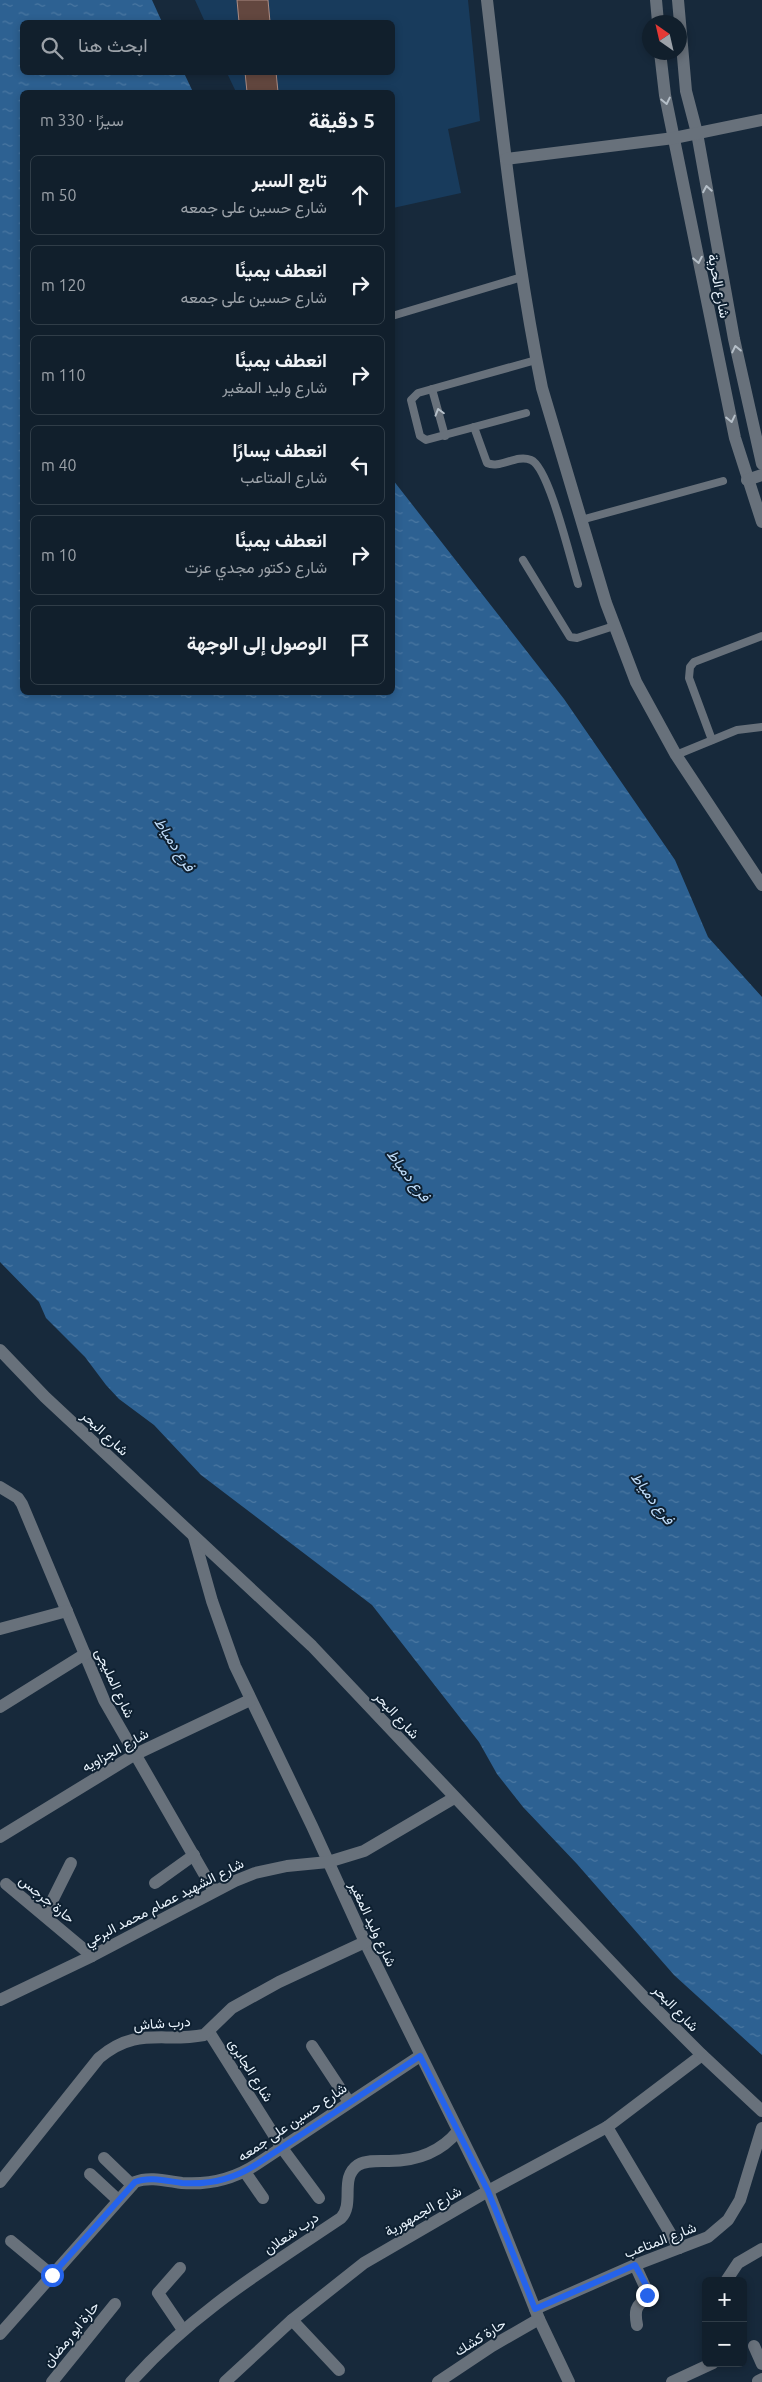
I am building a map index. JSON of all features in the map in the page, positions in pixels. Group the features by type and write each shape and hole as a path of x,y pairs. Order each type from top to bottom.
{"street":[{"path":"487,0 522,277 536,360 542,388 581,520 614,626 636,682 676,754 762,885"},
{"path":"656,0 657,15"},
{"name":"شارع الحرية","path":"678,0 686,90 697,133 734,339 762,464"},
{"name":"شارع الحرية","path":"661,60 664,95 735,438 762,522"},
{"path":"506,158 674,138 762,120"},
{"path":"748,480 762,475"},
{"name":"شارع البحر","path":"0,1350 45,1397 312,1646 454,1798 702,2056 762,2111"},
{"name":"شارع المليجى","path":"0,1487 18,1498 22,1504 104,1700 214,1891"},
{"name":"شارع وليد المغير","path":"194,1537 212,1601 235,1666 250,1700 420,2056 488,2191 537,2314 569,2382"},
{"path":"0,1629 67,1611"},
{"path":"0,1707 85,1654"},
{"name":"شارع الجزاويه","path":"0,1837 134,1755 250,1700"},
{"name":"شارع الشهيد عصام محمد البرعي","path":"2,1996 92,1956 214,1891 255,1873 287,1866 328,1862 364,1851 454,1798"},
{"path":"155,1883 194,1855"},
{"path":"45,1915 72,1863"},
{"name":"حارة جرجس","path":"6,1884 92,1956"},
{"name":"درب شاش","path":"0,2182 99,2058 110,2049 135,2038 199,2036 209,2032 232,2008 279,1982 365,1942"},
{"name":"شارع الجابرى","path":"209,2032 282,2148 319,2198"},
{"path":"312,2046 350,2102"},
{"name":"شارع حسين على جمعه","path":"132,2185 144,2179 183,2183 216,2181 245,2172 420,2056"},
{"name":"شارع الجمهورية","path":"225,2382 292,2320 364,2263 488,2191 607,2127 702,2056"},
{"path":"607,2127 679,2248"},
{"name":"شارع المتاعب","path":"537,2314 635,2265 708,2237 728,2220 740,2200 762,2128"},
{"name":"درب شعلان","path":"131,2382 160,2349 210,2307 341,2218 348,2207 348,2179 357,2166 365,2162 413,2158 432,2153 447,2144 458,2131"},
{"path":"0,2334 132,2185 104,2158"},
{"path":"245,2172 262,2198"},
{"path":"90,2174 118,2200"},
{"path":"11,2241 52,2275"},
{"path":"729,2277 738,2263 762,2249"},
{"path":"635,2265 648,2291 647,2295 637,2305 635,2315 637,2325"},
{"path":"180,2268 158,2294 183,2330"},
{"name":"حارة ابو رمضان","path":"52,2382 115,2304"},
{"name":"حارة كشك","path":"438,2382 453,2378 537,2314"},
{"path":"292,2320 339,2370"},
{"path":"753,2346 762,2364"},
{"path":"672,2382 704,2367"}],"lane":[{"path":"395,315 522,277"},
{"path":"526,413 429,440 420,436 411,404 415,395 432,389 536,360"},
{"path":"432,389 445,436"},
{"path":"474,428 487,462 494,464 526,458 535,462 540,467 548,484 578,584"},
{"path":"581,520 723,481"},
{"path":"523,560 570,637 577,638 614,626"},
{"path":"712,740 689,678 690,667 694,662 762,636"},
{"path":"676,754 737,730 762,727"}],"shaded area":[{"path":"195,0 468,0 480,121 448,129 461,193 395,208 395,90 235,90 228,75 395,75 395,20 204,20"}],"water":[{"name":"فرع دمياط","path":"0,0 152,0 161,20 20,20 20,75 185,75 192,90 20,90 20,695 395,695 395,483 564,699 675,860 708,937 762,997 762,2055 674,1975 577,1864 523,1807 497,1774 479,1742 372,1605 201,1475 154,1425 119,1399 85,1357 46,1318 39,1302 0,1262"}],"building":[{"path":"237,0 268,0 270,20 239,20"},
{"path":"245,75 276,75 278,90 247,90"}],"route":[{"path":"52,2275 135,2182 144,2179 200,2183 233,2178 282,2148 420,2056 488,2191 535,2309 635,2265 647,2287 647,2295"}]}
